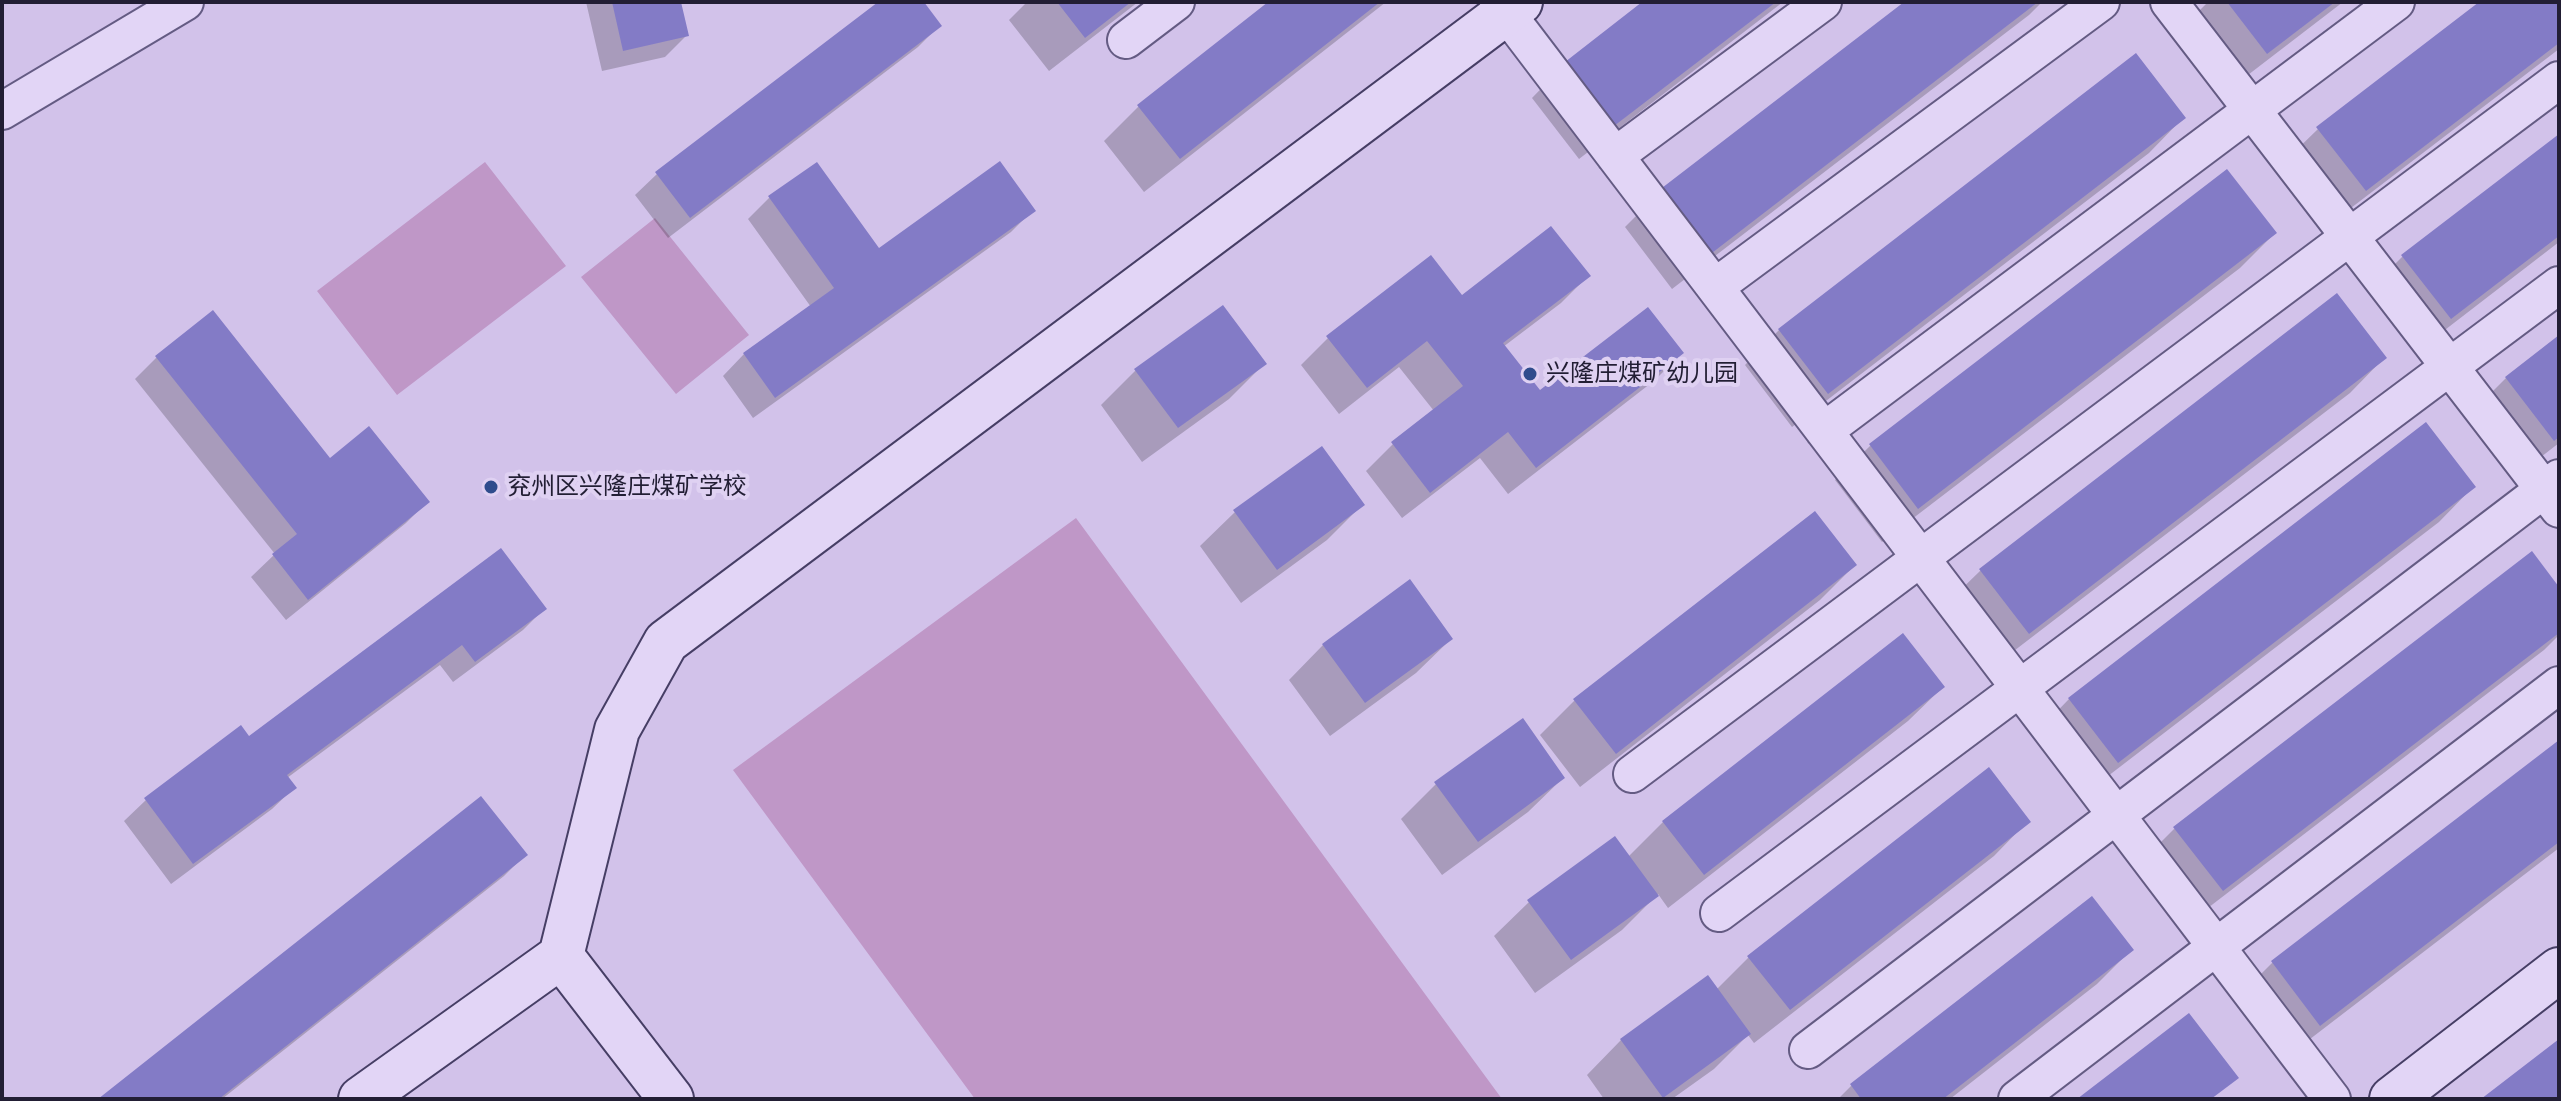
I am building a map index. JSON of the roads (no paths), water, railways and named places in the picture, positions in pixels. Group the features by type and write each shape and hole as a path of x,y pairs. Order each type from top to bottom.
{"street":[{"path":"3,109 185,2"},
{"path":"1126,40 1176,2"},
{"path":"1615,156 1823,2"},
{"path":"1715,287 2101,2"},
{"path":"1808,1050 2554,492 2450,367 2169,2"},
{"path":"1824,431 2396,2"},
{"path":"361,1099 561,956 617,730 666,642 1508,6 1615,156 2332,1099"},
{"path":"1632,774 2559,80"},
{"path":"1719,913 2559,285"},
{"path":"2017,1099 2559,685"},
{"path":"561,956 671,1099"},
{"path":"2392,1099 2559,970"}],"place":[{"name":"兴隆庄煤矿幼儿园","path":"1530,374"},
{"name":"兖州区兴隆庄煤矿学校","path":"491,487"}]}
